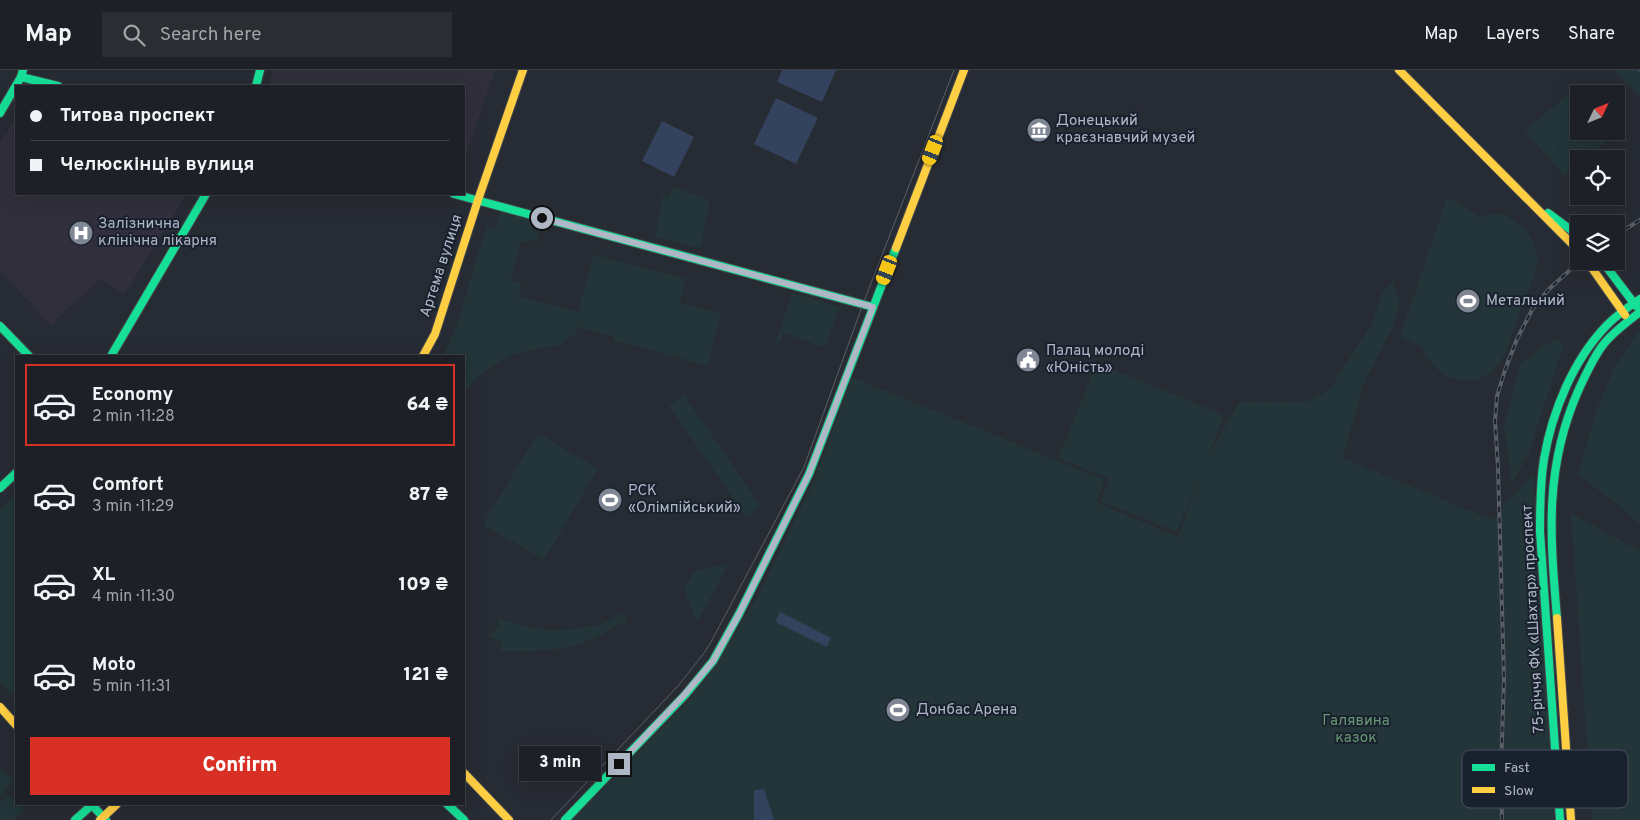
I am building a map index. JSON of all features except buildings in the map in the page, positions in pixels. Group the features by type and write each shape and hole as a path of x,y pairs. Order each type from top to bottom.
{"main road":[{"path":"256,85 260,70"},
{"name":"Артема вулиця","path":"424,355 435,334 478,200 523,70"},
{"path":"565,820 685,694 713,661 739,614 809,474 964,70"},
{"path":"1399,70 1570,241"},
{"path":"15,85 22,73 55,85"},
{"path":"0,113 15,86"},
{"path":"1521,191 1570,229"},
{"path":"112,355 205,195"},
{"path":"458,195 873,307"},
{"path":"1593,270 1628,320"},
{"path":"1610,270 1636,301 1640,312"},
{"name":"75-річчя ФК «Шахтар» проспект","path":"1555,750 1540,532 1542,474 1546,448 1555,414 1592,343 1622,312 1636,301"},
{"name":"75-річчя ФК «Шахтар» проспект","path":"1566,750 1550,532 1553,475 1557,451 1566,418 1599,350 1628,320 1640,312"},
{"path":"0,326 28,355"},
{"path":"0,488 15,474"},
{"path":"0,707 15,723"},
{"path":"465,774 509,820"},
{"path":"76,820 91,805"},
{"path":"93,805 103,819 116,805"},
{"path":"448,805 464,820"}],"shaded area":[{"path":"274,70 495,70 465,158 465,85 269,85"},
{"name":"Залізнична клінічна лікарня","path":"15,119 15,195 186,195 124,295 99,279 51,325 0,271 0,144"}],"green space":[{"path":"1613,70 1640,70 1640,97"},
{"path":"1569,93 1570,140 1608,140 1596,150 1570,150 1570,173 1565,177 1525,131"},
{"path":"673,187 710,200 701,248 655,237 663,195 669,196"},
{"name":"Метальний","path":"1447,197 1480,217 1490,214 1501,215 1518,223 1531,237 1537,256 1538,265 1504,356 1495,369 1484,377 1472,380 1460,380 1448,376 1437,369 1428,359 1421,346 1400,337"},
{"path":"500,212 542,222 537,240 521,242 511,280 521,283 519,296 578,312 593,254 686,279 680,303 721,314 708,366 613,340 614,337 578,327 576,335 567,338 561,346 533,349 506,358 482,373 465,393 465,355 443,355 456,327 487,225 496,228"},
{"name":"Галявина казок","path":"1393,281 1400,301 1393,327 1364,383 1343,458 1493,520 1503,509 1503,504 1512,498 1533,473 1551,750 1462,750 1462,808 1554,808 1555,820 572,820 689,700 713,669 760,592 815,478 852,377 1105,480 1096,502 1178,537 1197,483 1177,532 1100,501 1109,479 1058,458 1097,363 1224,415 1208,456 1239,402 1309,401 1329,390 1371,325 1382,293"},
{"path":"792,293 840,307 825,348 784,333 779,343 775,343"},
{"path":"1638,332 1640,332 1640,524 1578,475 1595,414 1614,368"},
{"path":"1556,338 1564,344 1528,455 1512,484 1504,426 1520,363"},
{"path":"684,395 761,506 746,517 669,406"},
{"path":"538,433 598,469 544,560 483,524"},
{"path":"15,495 15,690 11,694 0,682 0,510"},
{"path":"1571,513 1640,551 1640,820 1592,820 1591,808 1628,808 1628,750 1587,750"},
{"path":"729,564 697,623 684,589 694,571"},
{"path":"622,613 628,619 596,637 568,647 537,651 501,651 502,643 489,636 499,625 498,619 545,630 574,629 602,624"},
{"path":"0,768 14,781 0,796"},
{"path":"7,794 15,802 15,805 19,805 24,810 14,820 0,820 0,803"}],"water":[{"path":"782,70 836,70 822,102 777,82"},
{"path":"776,98 818,118 796,164 754,144"},
{"path":"662,121 694,137 674,177 642,161"},
{"path":"780,612 831,638 827,647 775,622"},
{"path":"764,789 774,820 754,820 754,790"}],"tram line":[{"path":"551,820 678,686 711,642 804,467 863,304 954,70"}],"railway":[{"path":"1625,229 1640,220"},
{"path":"1502,750 1504,678 1495,421 1497,396 1517,339 1533,308 1549,289 1570,270"},
{"path":"1502,808 1502,820"}],"traffic: fast":[{"path":"16,85 23,70"},
{"path":"256,85 260,70"},
{"path":"21,77 54,85"},
{"path":"0,113 15,87"},
{"path":"112,355 205,195"},
{"path":"458,195 873,307"},
{"path":"1548,213 1570,229"},
{"path":"565,820 685,695 713,661 739,614 809,474 896,248"},
{"path":"1609,270 1636,306"},
{"path":"1555,750 1540,532 1541,486 1544,459 1558,405 1574,370 1607,325 1640,299"},
{"path":"1557,618 1552,502 1560,446 1579,389 1596,355 1620,327 1640,312"},
{"path":"0,326 28,355"},
{"path":"0,488 15,474"},
{"path":"92,805 106,820"},
{"path":"75,820 92,805"},
{"path":"448,805 464,820"},
{"path":"1559,808 1560,820"}],"traffic: slow":[{"path":"424,355 435,334 478,200 523,70"},
{"path":"896,248 964,70"},
{"path":"1399,70 1570,242"},
{"path":"1593,270 1625,315"},
{"path":"1557,618 1566,750"},
{"path":"0,707 15,724"},
{"path":"465,774 509,820"},
{"path":"100,820 116,805"},
{"path":"1570,808 1571,820"}],"place":[{"name":"Донецький краєзнавчий музей","path":"1039,130"},
{"name":"Залізнична клінічна лікарня","path":"81,233"},
{"name":"Метальний","path":"1468,301"},
{"name":"Палац молоді «Юність»","path":"1028,360"},
{"name":"РСК «Олімпійський»","path":"610,500"},
{"name":"Донбас Арена","path":"898,710"}],"route":[{"path":"542,218 873,307 809,474 739,614 713,661 685,694 619,764"}]}
